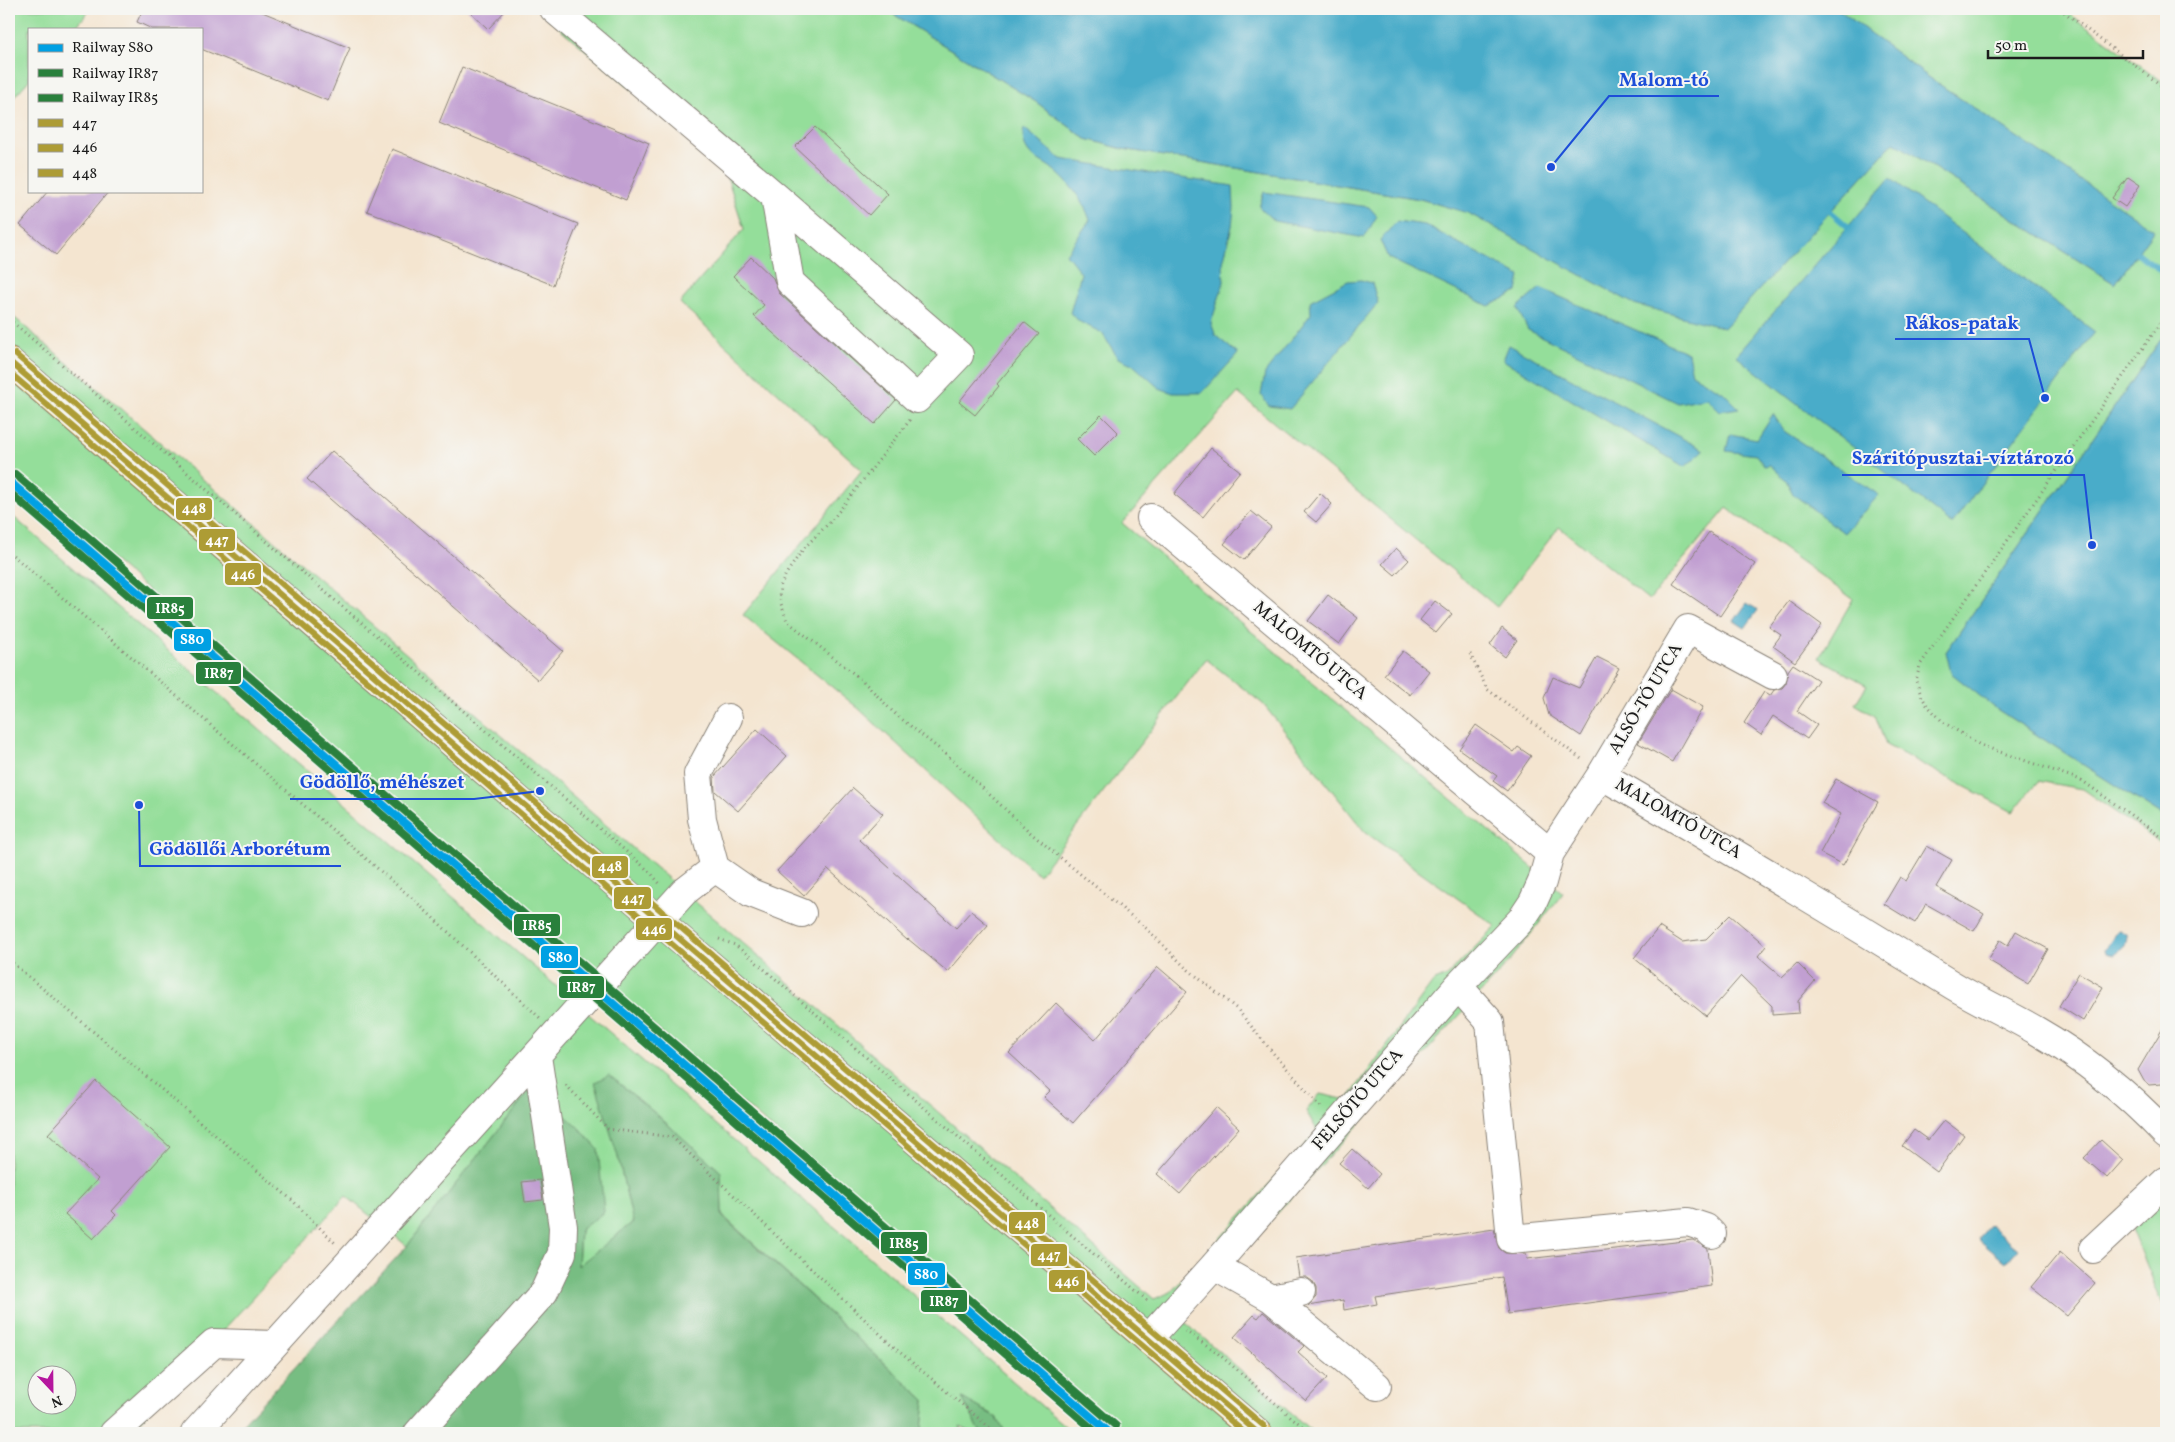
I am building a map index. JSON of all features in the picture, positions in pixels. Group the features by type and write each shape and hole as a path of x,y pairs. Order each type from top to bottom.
{"main road":[{"path":"9,361 667,911 1148,1339 1258,1433"}],"street":[{"path":"554,9 775,196 959,355 917,400 790,282 775,196"},
{"name":"MALOMTÓ UTCA","path":"1151,518 1550,853 1601,775 1772,874 1965,992 2037,1031 2069,1051 2114,1087 2166,1134"},
{"name":"ALSÓ-TÓ UTCA","path":"1601,775 1688,629 1773,675"},
{"path":"728,718 698,774 702,819 715,868 751,893 802,913"},
{"name":"FELSŐTÓ UTCA","path":"1148,1339 1458,986 1521,920 1533,902 1542,882 1550,853"},
{"path":"195,1433 667,911 715,868"},
{"path":"1458,986 1490,1022 1511,1240 1688,1222 1706,1228 1712,1234"},
{"path":"418,1433 544,1292 562,1253 563,1227 537,1056"},
{"path":"2092,1249 2166,1181"},
{"path":"1214,1266 1271,1298 1377,1386"},
{"path":"1271,1298 1301,1292"},
{"path":"114,1433 214,1343 274,1345"}],"path":[{"path":"2060,9 2166,89"},
{"path":"2166,315 1920,665 1916,681 1926,704 1943,722 1980,745 2081,780 2166,840"},
{"path":"9,319 650,872 667,911"},
{"path":"929,387 908,423 832,520 804,548 786,574 780,587 779,598 787,621 862,680 894,713 947,755 1033,836 1148,929 1185,967 1237,1009 1314,1100"},
{"path":"9,552 413,899 558,1033"},
{"path":"1470,654 1487,689 1601,775"},
{"path":"717,938 735,946 749,956 1166,1317 1214,1350 1310,1433"},
{"path":"9,960 293,1201 352,1260"},
{"path":"563,1082 608,1129 672,1137 896,1349 996,1433"}],"green space":[{"path":"9,9 91,9 75,28 28,28 28,81 9,103"},
{"path":"537,9 885,9 1036,102 1086,139 1123,149 1420,199 1468,213 1723,328 1894,142 2115,284 2153,230 1927,76 1838,9 2063,9 2166,84 2166,332 1946,652 1995,708 2166,818 2166,847 2082,789 2038,781 2013,812 1886,745 1875,716 1855,704 1867,685 1819,658 1853,599 1727,508 1649,600 1559,527 1497,607 1238,393 1122,523 1563,893 1508,963 1180,1318 1314,1433 1125,1433 9,470 9,313 684,892 1154,1299 1171,1292 1312,1137 1317,1130 1306,1111 1320,1094 1347,1100 1433,982 1447,976 1496,926 1365,832 1263,704 1206,659 1039,875 858,708 743,615 862,470 680,303 744,229 724,167"},
{"path":"9,513 1073,1433 1006,1433 996,1417 963,1399 981,1433 974,1433 960,1427 963,1433 924,1433 922,1428 925,1400 722,1215 721,1172 609,1075 618,1157 633,1222 578,1267 580,1230 533,1086 407,1246 346,1196 129,1433 9,1433"},
{"path":"609,1075 721,1172 722,1216 925,1400 922,1428 924,1433 234,1433 407,1246 533,1086 579,1128 598,1149 604,1212 580,1230 578,1266 633,1222 618,1157 595,1082"},
{"path":"2166,1198 2166,1312 2132,1229"},
{"path":"962,1398 996,1417 1006,1433 981,1433"}],"water":[{"path":"885,9 1838,9 1927,76 2154,230 2115,284 1894,142 1724,328 1634,304 1468,213 1420,199 1123,149 1086,139 1036,102"},
{"path":"1024,128 1061,159 1233,186 1234,208 1232,226 1223,263 1224,282 1211,323 1216,336 1238,354 1202,393 1173,393 1159,388 1132,364 1118,358 1102,333 1080,322 1070,313 1081,273 1066,254 1090,220 1079,198 1069,184 1050,167 1030,154 1024,141"},
{"path":"1890,178 2095,332 1952,524 1736,356"},
{"path":"1264,192 1369,207 1377,216 1364,238 1274,221 1259,207"},
{"path":"1397,221 1425,225 1520,276 1517,292 1489,306 1388,258 1380,240"},
{"path":"1361,280 1372,283 1378,303 1290,409 1269,406 1261,395 1265,373 1311,314 1310,301 1348,281"},
{"path":"1540,288 1688,353 1692,374 1723,392 1739,408 1720,411 1707,398 1678,403 1528,330 1517,308"},
{"path":"2166,332 2166,818 1995,708 1951,673 1946,652"},
{"path":"1509,345 1704,450 1685,467 1503,360"},
{"path":"1773,414 1784,431 1879,495 1844,533 1793,494 1786,480 1770,465 1764,466 1756,455 1726,451 1730,434 1757,439"},
{"path":"1747,603 1758,610 1745,628 1734,621"},
{"path":"2118,931 2126,933 2125,945 2114,955 2106,953 2105,949"},
{"path":"1990,1225 2018,1249 2006,1263 1978,1239"}],"building":[{"path":"143,9 255,9 350,48 328,101 202,49 202,28 150,28 137,22"},
{"path":"467,9 507,9 488,29"},
{"path":"462,67 649,143 626,200 439,123"},
{"path":"815,127 888,194 869,215 795,147"},
{"path":"392,149 578,224 553,285 367,211"},
{"path":"2128,177 2140,185 2125,207 2112,198"},
{"path":"47,192 108,192 56,255 20,225"},
{"path":"751,257 773,278 779,293 896,400 875,424 754,316 764,305 733,276"},
{"path":"1024,322 1039,334 997,384 999,386 975,415 959,402"},
{"path":"1101,415 1118,432 1094,456 1077,439"},
{"path":"1211,448 1240,471 1203,517 1174,494"},
{"path":"332,451 563,651 538,680 307,479"},
{"path":"1320,493 1332,504 1316,522 1304,512"},
{"path":"1251,511 1271,527 1244,560 1224,544"},
{"path":"1709,532 1755,564 1720,616 1673,584"},
{"path":"1396,548 1409,560 1395,575 1382,564"},
{"path":"1328,595 1358,618 1339,644 1308,621"},
{"path":"1435,601 1452,614 1436,633 1420,620"},
{"path":"1789,601 1822,625 1795,662 1773,646 1781,635 1769,627"},
{"path":"1502,628 1517,640 1505,657 1490,645"},
{"path":"1403,651 1429,671 1410,695 1384,675"},
{"path":"1597,657 1619,668 1581,736 1549,715 1544,698 1553,677 1579,688"},
{"path":"1793,664 1818,680 1797,711 1817,725 1807,739 1773,716 1761,735 1744,723 1764,692 1770,696 1774,690 1782,688 1786,683 1788,671"},
{"path":"1671,689 1703,707 1672,762 1638,743"},
{"path":"1476,725 1514,752 1518,747 1531,756 1507,791 1493,781 1497,776 1459,749"},
{"path":"757,729 787,756 738,811 715,791 714,777"},
{"path":"1836,779 1878,802 1843,865 1820,853 1841,814 1822,803"},
{"path":"853,788 883,814 859,840 956,928 971,911 988,925 948,972 907,940 828,869 804,896 777,871"},
{"path":"1927,846 1952,860 1936,887 1984,914 1974,931 1926,904 1915,923 1884,904 1900,877 1906,881"},
{"path":"1730,915 1766,946 1758,956 1782,977 1797,963 1815,981 1798,1001 1799,1013 1772,1015 1772,1006 1741,976 1706,1016 1634,958 1659,927 1682,942 1706,939"},
{"path":"2016,931 2048,949 2028,984 1988,960 2000,940 2008,945"},
{"path":"1158,967 1187,992 1073,1123 1044,1097 1050,1091 1009,1053 1056,1003 1095,1040"},
{"path":"2079,973 2103,987 2083,1021 2059,1006"},
{"path":"2166,1023 2166,1078 2162,1084 2149,1085 2144,1081 2138,1070"},
{"path":"96,1081 170,1147 112,1211 116,1215 93,1239 65,1214 98,1179 48,1134"},
{"path":"1216,1107 1239,1128 1180,1194 1157,1174"},
{"path":"1944,1120 1964,1135 1937,1172 1902,1146 1914,1130 1928,1140"},
{"path":"2101,1140 2123,1160 2107,1178 2084,1158"},
{"path":"1352,1149 1380,1174 1368,1188 1339,1163"},
{"path":"540,1180 543,1200 525,1202 522,1182"},
{"path":"1494,1229 1499,1248 1505,1253 1526,1253 1527,1259 1693,1240 1708,1249 1712,1286 1508,1314 1502,1277 1375,1296 1377,1304 1344,1310 1343,1300 1308,1306 1316,1297 1316,1288 1312,1281 1306,1277 1299,1277 1296,1258"},
{"path":"2060,1252 2095,1283 2067,1316 2031,1287"},
{"path":"1263,1312 1304,1346 1298,1352 1327,1378 1306,1401 1234,1337 1254,1315 1258,1318"}],"waterway":[{"path":"1824,206 1854,232"},
{"path":"2137,253 2166,274"}],"rail line":[{"name":"IR85","path":"15,474 1116,1426"},
{"name":"S80","path":"9,481 1110,1433"},
{"name":"IR87","path":"9,492 1097,1433"}],"transit line":[{"name":"448","path":"15,354 708,951 1264,1426"},
{"name":"447","path":"9,361 702,958 1258,1433"},
{"name":"446","path":"9,372 696,965 1245,1433"}],"place":[{"name":"Malom-tó","path":"1551,167"},
{"name":"Rákos-patak","path":"2045,398"},
{"name":"Száritópusztai-víztározó","path":"2092,545"},
{"name":"Gödöllő, méhészet","path":"540,791"},
{"name":"Gödöllői Arborétum","path":"139,805"}]}
